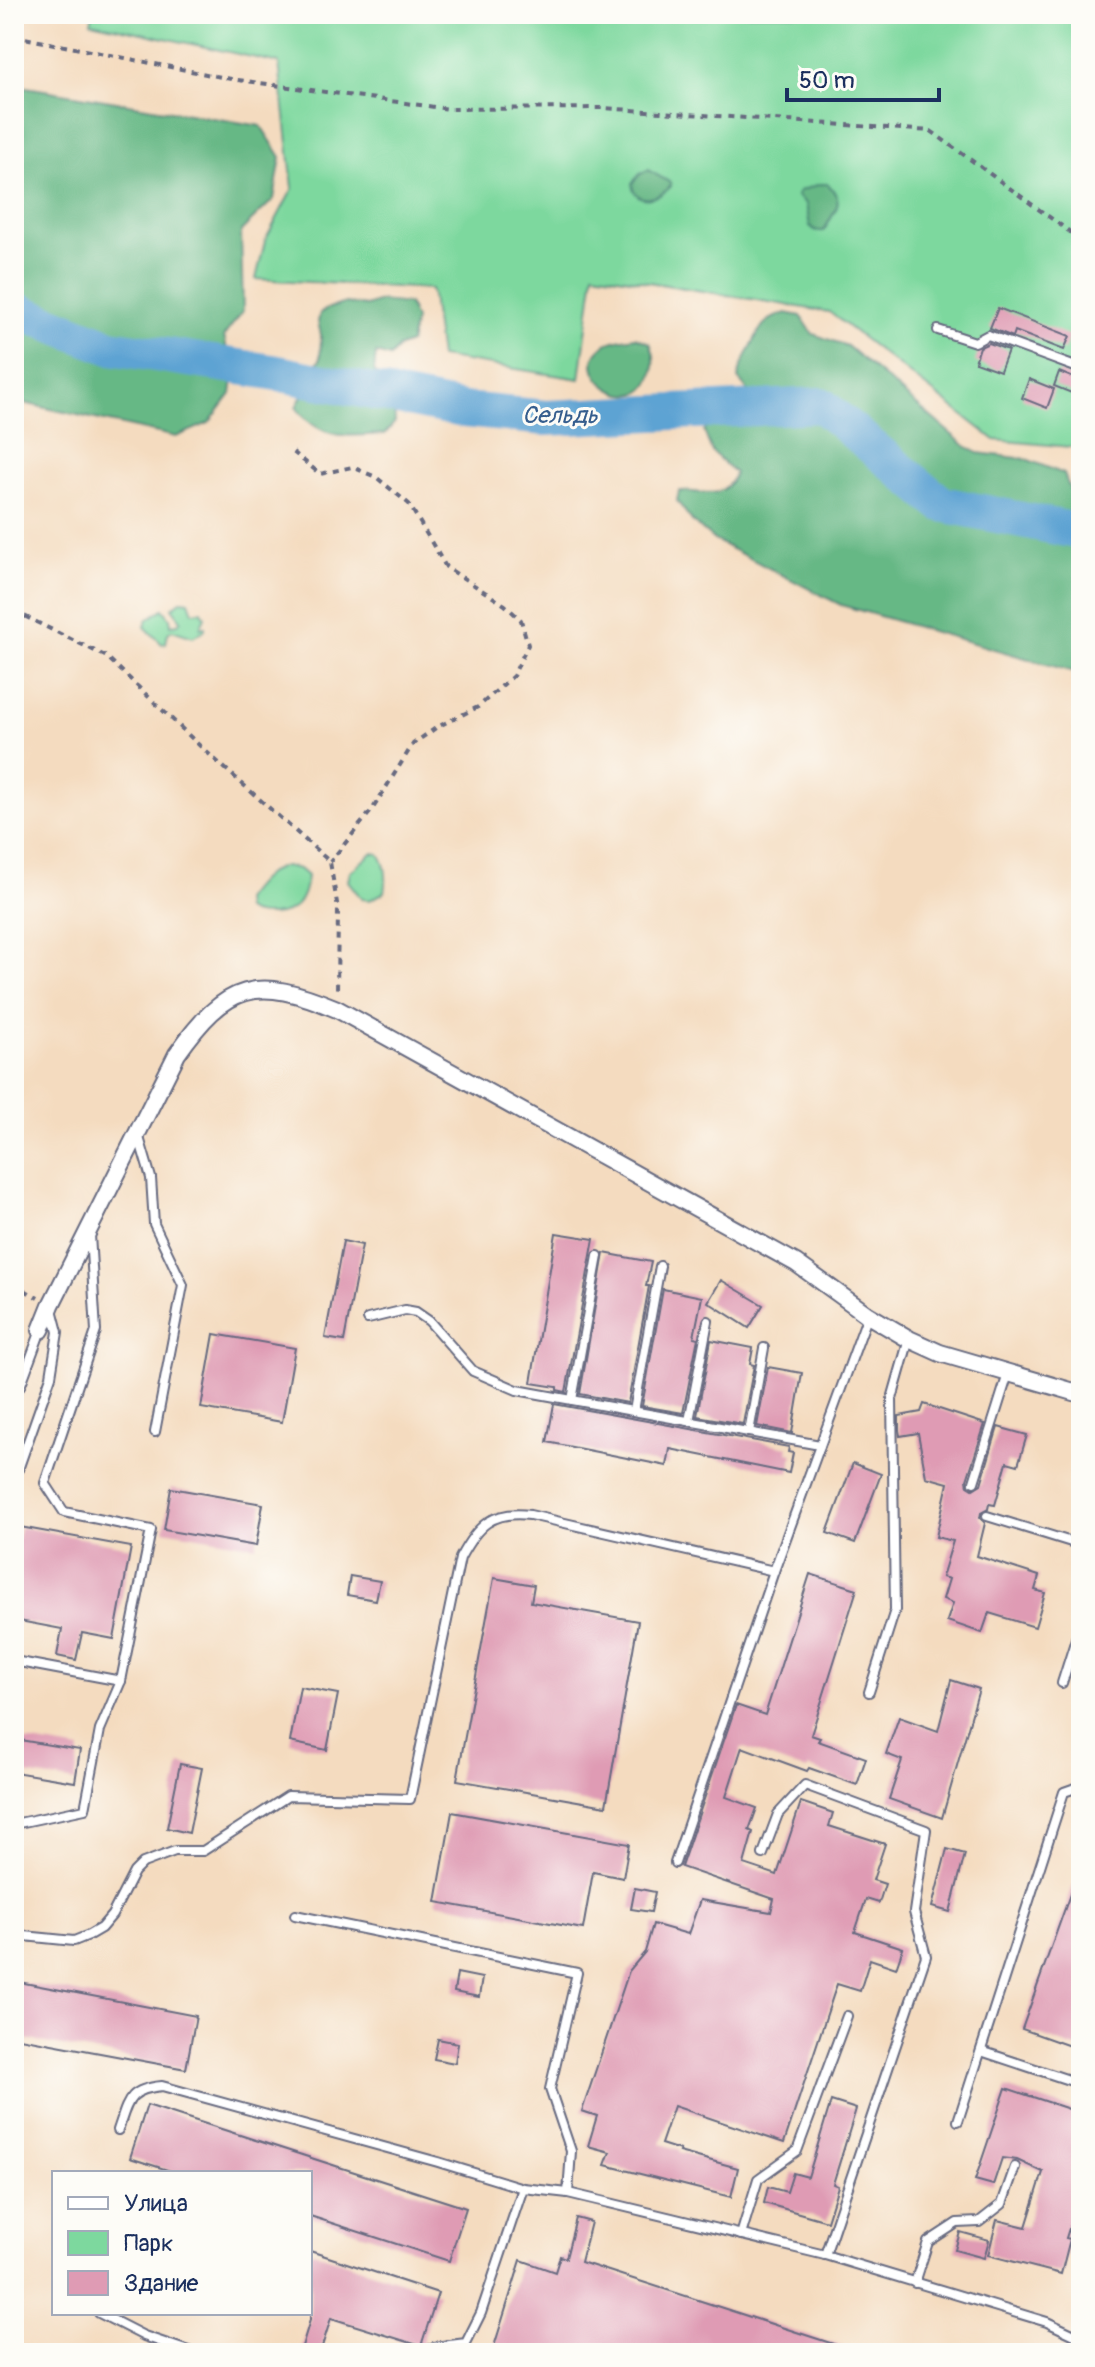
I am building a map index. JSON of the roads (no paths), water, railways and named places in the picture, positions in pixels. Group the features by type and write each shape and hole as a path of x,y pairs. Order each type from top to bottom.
{"street":[{"path":"41,1330 177,1054 200,1021 224,1001 242,993 266,989 298,992 337,1009 796,1263 868,1315 909,1339 940,1353 1081,1394"}],"lane":[{"path":"938,330 975,342 988,335 1081,369"},
{"path":"137,1130 151,1178 154,1224 183,1285 155,1432"},
{"path":"14,1824 85,1809 100,1730 121,1681 151,1530 64,1512 45,1483 96,1331 90,1226"},
{"path":"572,1400 598,1256"},
{"path":"634,1411 660,1266"},
{"path":"14,1481 51,1376 58,1332 51,1305"},
{"path":"368,1319 405,1310 416,1312 429,1321 473,1371 517,1390 820,1445"},
{"path":"675,1863 774,1571 868,1315"},
{"path":"689,1421 708,1321"},
{"path":"14,1395 41,1330"},
{"path":"869,1692 895,1610 892,1399 909,1339"},
{"path":"749,1432 764,1348"},
{"path":"974,1482 1008,1373"},
{"path":"14,1935 74,1941 89,1935 101,1928 112,1915 134,1872 143,1863 175,1851 203,1851 288,1796 410,1799 460,1558 472,1537 508,1512 774,1571"},
{"path":"987,1516 1081,1545"},
{"path":"1062,1683 1081,1623"},
{"path":"14,1661 121,1681"},
{"path":"763,1854 778,1814 805,1785 926,1830 914,1912 926,1956 825,2255"},
{"path":"958,2121 1064,1792 1081,1786"},
{"path":"295,1915 577,1973 550,2089 571,2151 568,2193"},
{"path":"741,2235 758,2179 797,2151 847,2016"},
{"path":"981,2051 1081,2084"},
{"path":"118,2130 130,2097 143,2088 162,2086 523,2188 568,2193 825,2255 1047,2322 1081,2338"},
{"path":"915,2283 928,2242 957,2223 979,2222 1002,2204 1015,2167"},
{"path":"423,2353 434,2347 466,2343 481,2313 523,2188"},
{"path":"103,2315 144,2336 194,2353"},
{"path":"954,2353 961,2353"}],"waterway":[{"name":"Сельдь","path":"14,309 110,347 272,372 464,410 546,418 821,405 942,504 1081,532"}]}
